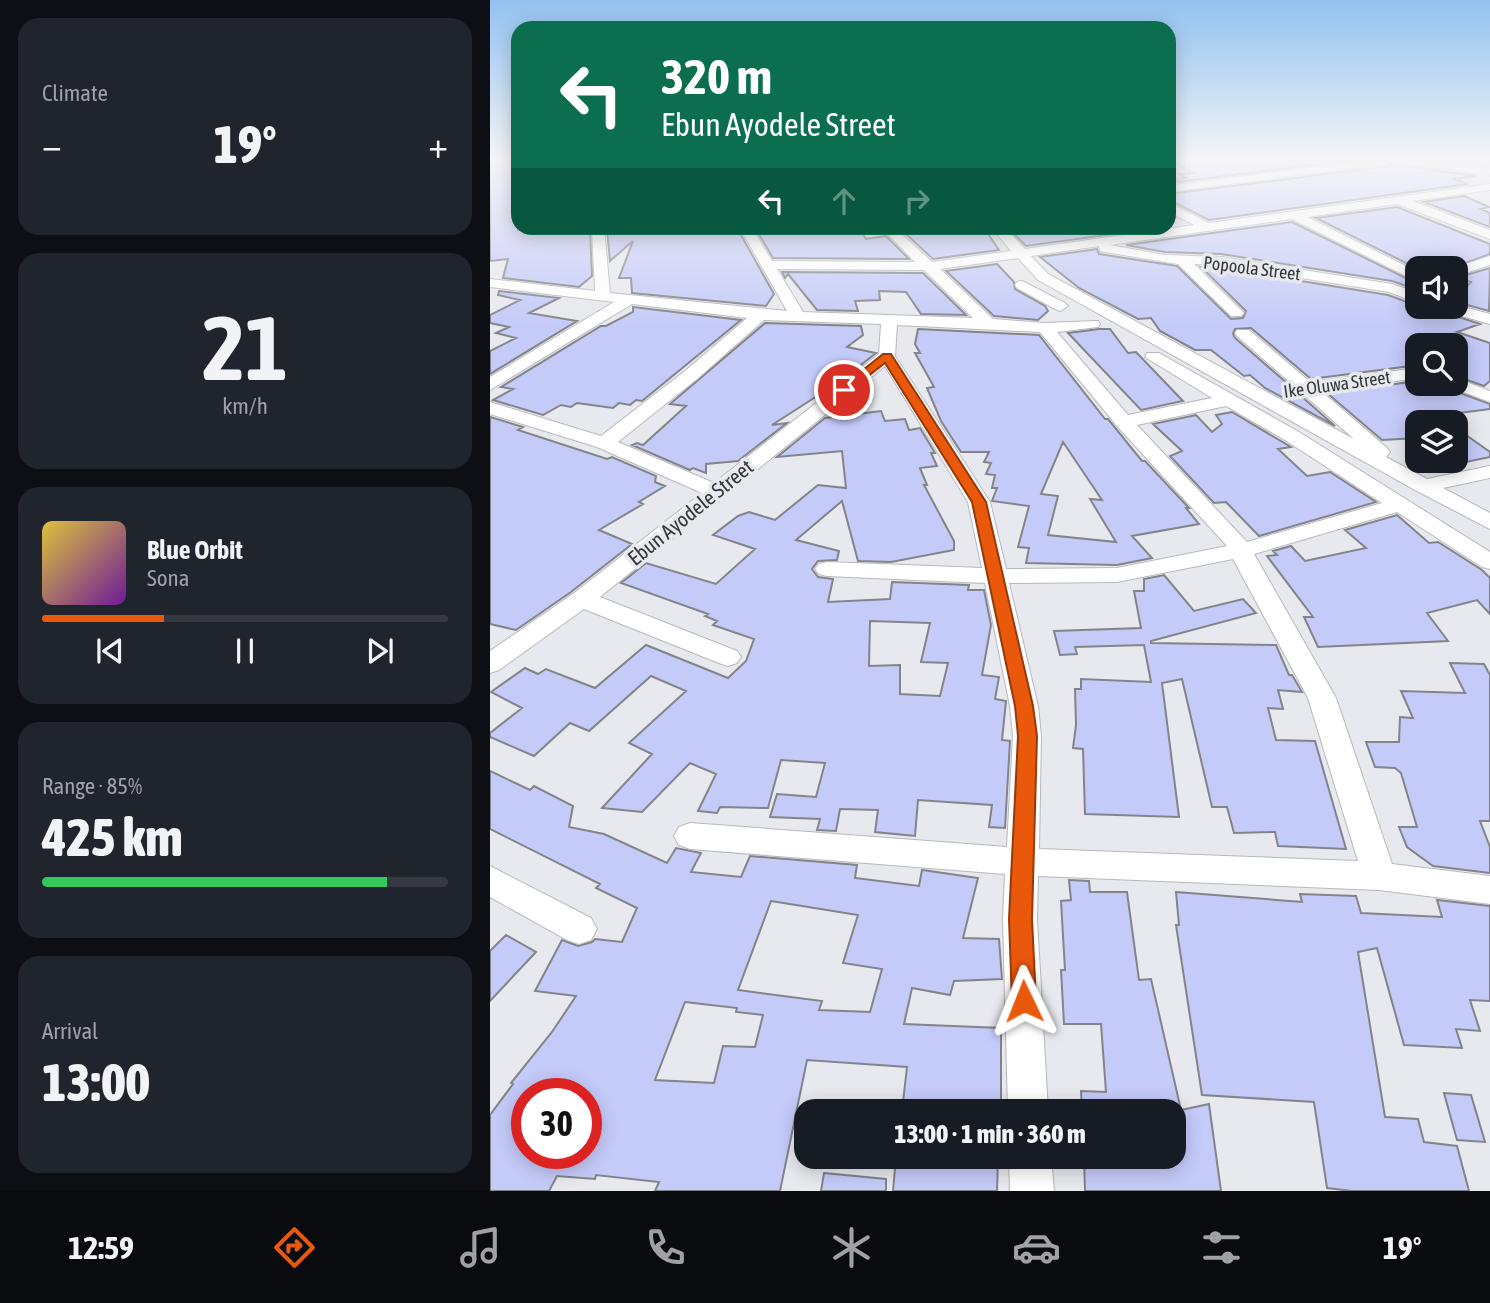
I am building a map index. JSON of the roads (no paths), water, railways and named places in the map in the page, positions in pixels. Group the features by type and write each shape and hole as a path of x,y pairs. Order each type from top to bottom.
{"street":[{"path":"1185,216 1209,228"},
{"path":"1176,232 1296,216 1405,273"},
{"path":"1439,216 1490,235"},
{"path":"599,235 603,297"},
{"path":"750,235 798,316"},
{"path":"896,235 988,323"},
{"path":"1004,235 1043,278 1490,522"},
{"path":"767,265 932,267 1154,235"},
{"name":"Popoola Street","path":"1084,244 1149,257 1221,261 1392,288 1405,294"},
{"path":"1182,260 1236,313"},
{"path":"1468,269 1490,260"},
{"path":"1471,268 1490,271"},
{"path":"1392,288 1405,284"},
{"path":"1022,285 1228,400 1402,504 1490,562"},
{"path":"493,286 760,315 988,323 1045,328 1092,324"},
{"path":"490,385 628,300"},
{"path":"1468,313 1490,319"},
{"path":"604,443 691,375 760,315"},
{"path":"889,321 887,356 979,502 1024,706 1027,736 1020,919 1028,1099"},
{"path":"1045,328 1124,422 1224,526 1271,603 1322,698 1379,876"},
{"path":"1243,333 1416,483 1490,472"},
{"name":"Ebun Ayodele Street","path":"490,664 582,599 887,356"},
{"name":"Ike Oluwa Street","path":"1256,395 1405,375"},
{"path":"1468,388 1490,397"},
{"path":"1124,422 1228,400"},
{"path":"490,408 604,443 715,491"},
{"path":"827,569 995,576 1117,575 1239,551 1402,504"},
{"path":"582,599 728,657"},
{"path":"690,836 1024,862 1379,876 1490,890"},
{"path":"490,880 579,929"},
{"path":"1031,1169 1032,1191"}]}
